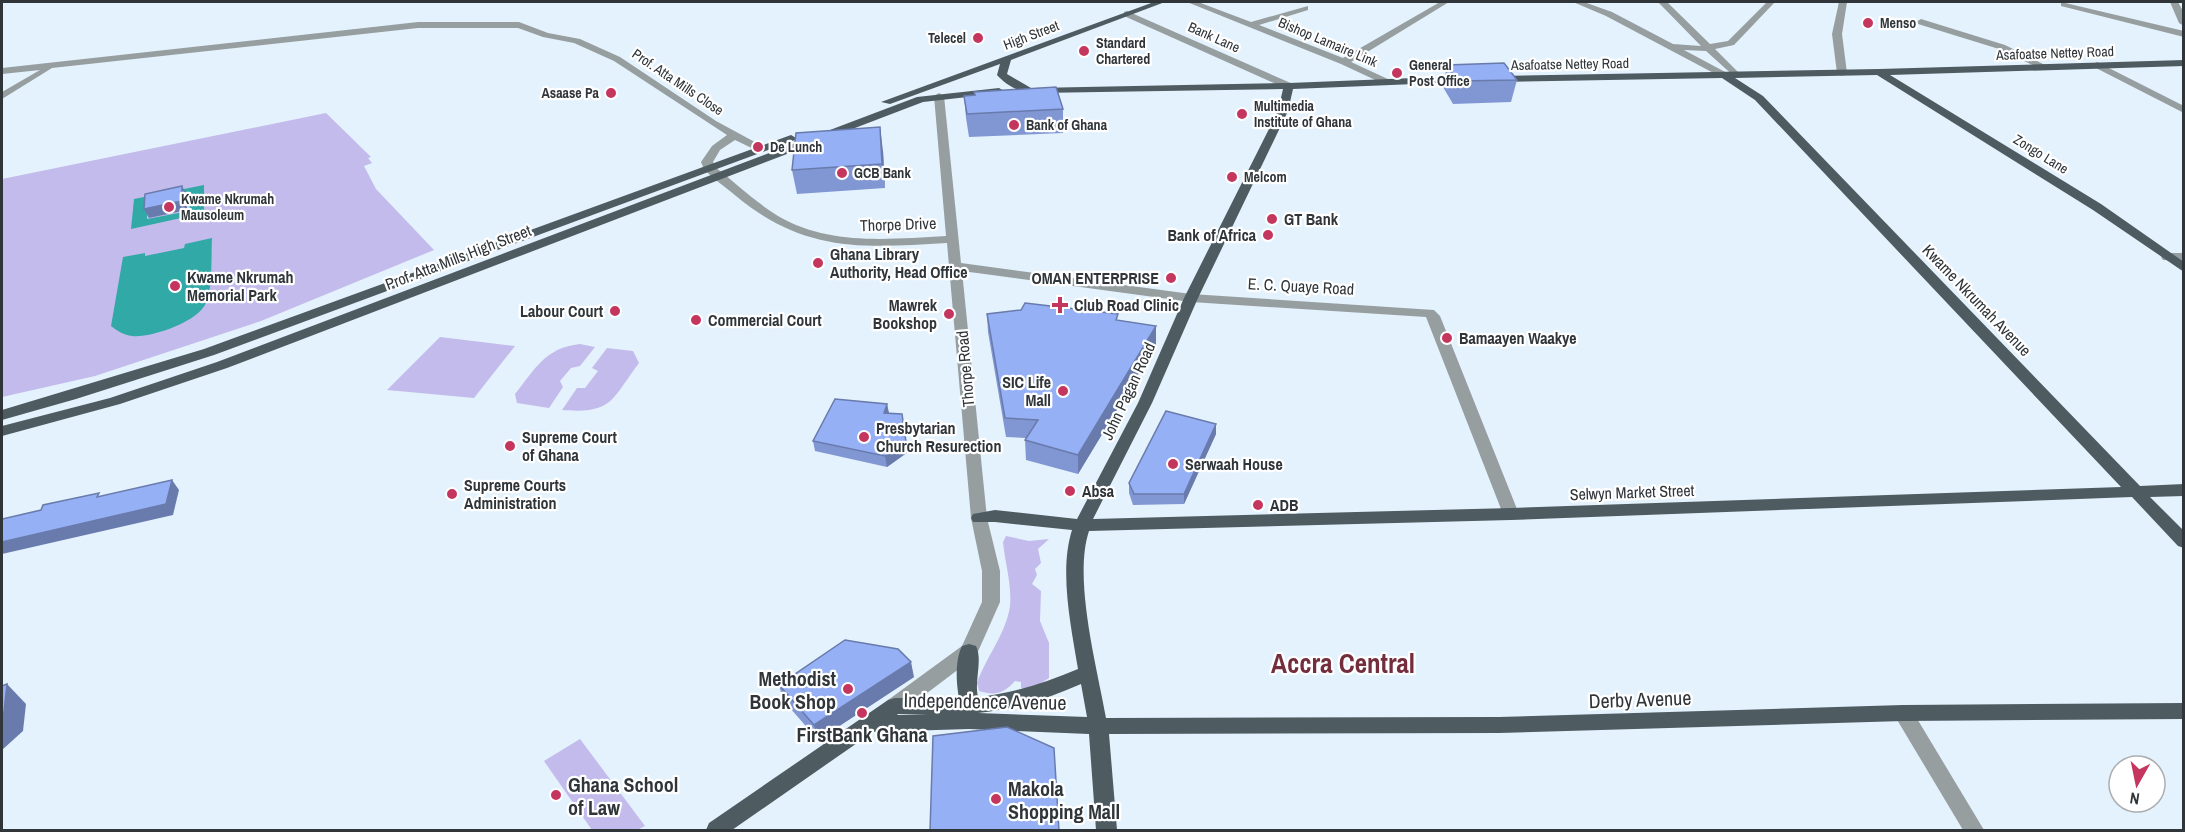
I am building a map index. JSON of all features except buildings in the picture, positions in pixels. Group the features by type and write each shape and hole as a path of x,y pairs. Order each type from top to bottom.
{"main road":[{"name":"High Street","path":"909,93 1161,2"},
{"path":"1006,59 1002,75 1007,80 1028,90"},
{"name":"Asafoatse Nettey Road","path":"1490,79 1724,75 1740,80 1842,73 2184,63"},
{"name":"Zongo Lane","path":"1879,72 2097,207 2184,268"},
{"path":"909,93 921,99 1028,90 1289,86 1479,79"},
{"name":"Kwame Nkrumah Avenue","path":"1740,80 2184,542"},
{"name":"John Pagan Road","path":"1107,831 1098,726 1087,673 1074,571 1075,547 1082,525 1145,403 1191,298 1283,111 1289,86"},
{"name":"Prof. Atta Mills High Street","path":"2,431 115,401 222,365 715,173 760,149 909,93"},
{"name":"Prof. Atta Mills High Street","path":"2,415 62,399 199,356 921,99"},
{"name":"Selwyn Market Street","path":"979,518 995,516 1082,525 1511,514 2184,490"},
{"path":"969,651 966,686 971,706"},
{"name":"Independence Avenue","path":"716,831 895,706 971,706 1026,697 1087,673"},
{"name":"Derby Avenue","path":"1098,726 1509,725 1903,713 2184,711"},
{"name":"Independence Avenue","path":"871,724 969,721 1098,726"}],"street":[{"name":"Bishop Lamaire Link","path":"1191,2 1344,62 1386,82"},
{"path":"1344,62 1445,2"},
{"path":"1577,2 1609,14 1724,75"},
{"path":"1662,2 1740,80"},
{"path":"1670,45 1709,48 1731,43 1771,2"},
{"path":"1842,73 1837,34 1844,2"},
{"path":"2174,2 2184,23"},
{"path":"2064,4 2184,34"},
{"path":"1251,25 1305,8"},
{"name":"Bank Lane","path":"1127,14 1289,86"},
{"path":"1921,22 2018,53 2044,67"},
{"name":"Prof. Atta Mills Close","path":"2,71 418,25 519,25 546,35 577,41 617,59 733,136 760,149"},
{"path":"1679,52 1688,69 1686,76"},
{"path":"2097,65 2184,110"},
{"path":"2,96 53,66"},
{"name":"Thorpe Road","path":"895,706 969,651 991,602 991,571 979,518 939,96"},
{"path":"715,173 707,162 716,148 733,136"},
{"name":"Thorpe Drive","path":"715,173 763,211 785,225 808,233 860,244 951,239"},
{"path":"2167,257 2184,257"},
{"name":"E. C. Quaye Road","path":"955,266 1191,298 1429,313 1433,316 1511,514"},
{"path":"1903,713 1974,831"}],"shaded area":[{"name":"Kwame Nkrumah Memorial Park","path":"326,113 371,157 368,158 372,163 364,166 376,189 434,250 261,321 95,376 2,397 2,179"},
{"path":"204,185 204,213 131,229 134,199","holes":["191,193 189,211 147,219 147,202"]},
{"path":"212,238 210,289 206,303 201,310 173,327 140,336 129,335 111,326 123,257 145,253 145,256 184,248 185,244"},
{"path":"440,337 515,346 474,398 387,390"},
{"path":"580,344 595,347 580,366 571,368 560,381 563,387 549,408 517,403 515,394 542,361 558,350"},
{"path":"607,348 633,351 639,363 616,395 601,407 579,411 562,410 577,388 585,388 598,371 592,368"},
{"path":"1006,536 1029,541 1049,539 1038,549 1041,563 1035,569 1037,575 1032,584 1041,591 1040,621 1049,643 1049,678 1032,689 1021,688 1021,682 1015,681 1003,691 990,693 979,691 977,683 1000,636 1010,606 1003,542"},
{"path":"580,739 645,826 637,830 592,830 544,761"}],"place":[{"name":"Menso","path":"1868,23"},
{"name":"Telecel","path":"978,38"},
{"name":"Standard Chartered","path":"1084,51"},
{"name":"General Post Office","path":"1397,73"},
{"name":"Asaase Pa","path":"611,93"},
{"name":"Multimedia Institute of Ghana","path":"1242,114"},
{"name":"Bank of Ghana","path":"1014,125"},
{"name":"De Lunch","path":"758,147"},
{"name":"GCB Bank","path":"842,173"},
{"name":"Melcom","path":"1232,177"},
{"name":"Kwame Nkrumah Mausoleum","path":"169,207"},
{"name":"GT Bank","path":"1272,219"},
{"name":"Bank of Africa","path":"1268,235"},
{"name":"Ghana Library Authority, Head Office","path":"818,263"},
{"name":"OMAN ENTERPRISE","path":"1171,278"},
{"name":"Kwame Nkrumah Memorial Park","path":"175,286"},
{"name":"Club Road Clinic","path":"1060,305"},
{"name":"Labour Court","path":"615,311"},
{"name":"Mawrek Bookshop","path":"949,314"},
{"name":"Commercial Court","path":"696,320"},
{"name":"Bamaayen Waakye","path":"1447,338"},
{"name":"SIC Life Mall","path":"1063,391"},
{"name":"Presbytarian Church Resurection","path":"864,437"},
{"name":"Supreme Court of Ghana","path":"510,446"},
{"name":"Serwaah House","path":"1173,464"},
{"name":"Absa","path":"1070,491"},
{"name":"Supreme Courts Administration","path":"452,494"},
{"name":"ADB","path":"1258,505"},
{"name":"Methodist Book Shop","path":"848,689"},
{"name":"FirstBank Ghana","path":"862,713"},
{"name":"Ghana School of Law","path":"556,795"},
{"name":"Makola Shopping Mall","path":"996,799"}],"district":[{"name":"Accra Central","path":"1343,663"}]}
